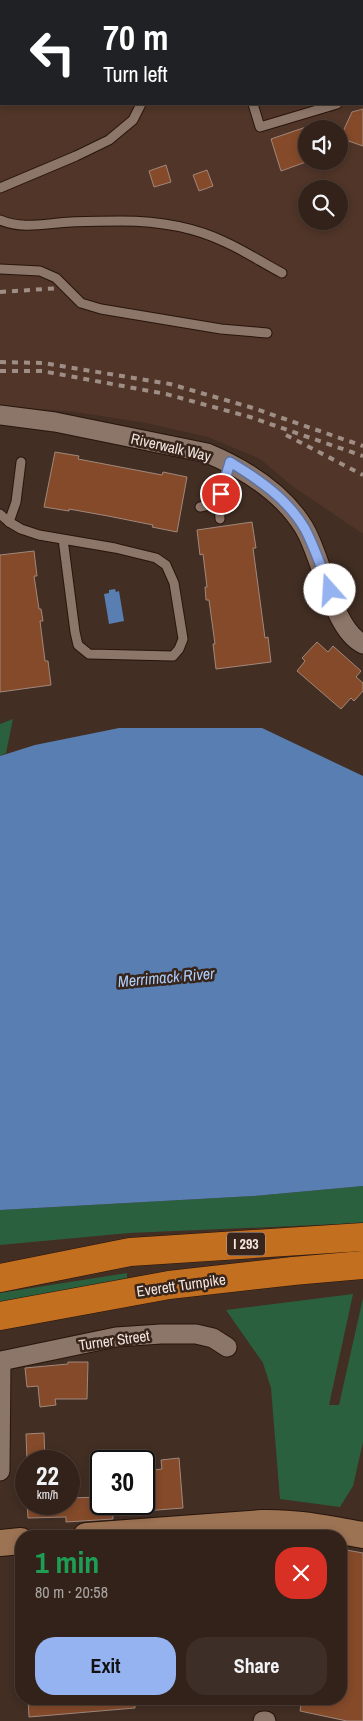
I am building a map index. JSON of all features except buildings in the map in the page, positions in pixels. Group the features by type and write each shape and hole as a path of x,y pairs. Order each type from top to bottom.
{"highway":[{"name":"I 293","path":"0,1278 130,1252 363,1237"},
{"path":"0,1262 130,1252"},
{"name":"Everett Turnpike","path":"0,1316 169,1285 363,1265"},
{"path":"0,1332 169,1285"}],"main road":[{"path":"167,1530 285,1522 336,1530"},
{"path":"347,1532 363,1535"},
{"path":"0,1543 15,1542"}],"street":[{"name":"Riverwalk Way","path":"0,415 54,422 207,453 230,462 251,474 275,493 304,527 344,626 356,641 363,644"},
{"name":"Turner Street","path":"0,1361 116,1337 160,1334 196,1334 212,1338 227,1347"},
{"path":"0,1361 0,1471"}],"lane":[{"path":"0,188 76,156 108,140 133,120 140,105"},
{"path":"253,105 260,128 334,105"},
{"path":"0,220 13,225 26,226 72,222 159,222 225,241 282,273"},
{"path":"0,268 40,271 56,278 81,303 101,309 221,329 267,333"},
{"path":"8,522 16,502 21,462"},
{"path":"220,519 219,504 230,462"},
{"path":"200,507 219,504"},
{"path":"0,514 8,522 39,535 63,539 156,558 166,565 174,584 183,639 179,649 173,656 89,654 78,645 63,539"}],"shaded area":[{"path":"0,105 363,105 363,534 292,486 260,459 208,437 146,423 75,412 0,406"}],"green space":[{"path":"13,719 6,753 0,756 0,724"},
{"path":"363,1186 363,1223 129,1233 0,1245 0,1210 253,1196"},
{"path":"127,1273 127,1279 62,1291 0,1306 0,1293"},
{"path":"353,1294 329,1405 339,1405 363,1298 363,1442 353,1486 340,1507 280,1499 271,1388 263,1363 226,1310"}],"water":[{"path":"115,589 116,592 119,591 124,621 109,624 104,594 109,593 109,590"},
{"name":"Merrimack River","path":"119,728 262,728 363,776 363,1186 253,1196 0,1210 0,756 35,745"}],"railway":[{"path":"0,292 60,288"},
{"path":"0,362 43,363 170,384 253,408 363,446"},
{"path":"0,371 42,371 166,394 250,417 363,456"},
{"path":"286,435 363,475"}],"route":[{"path":"221,494 230,462 251,474 275,493 304,527 330,590"}]}
